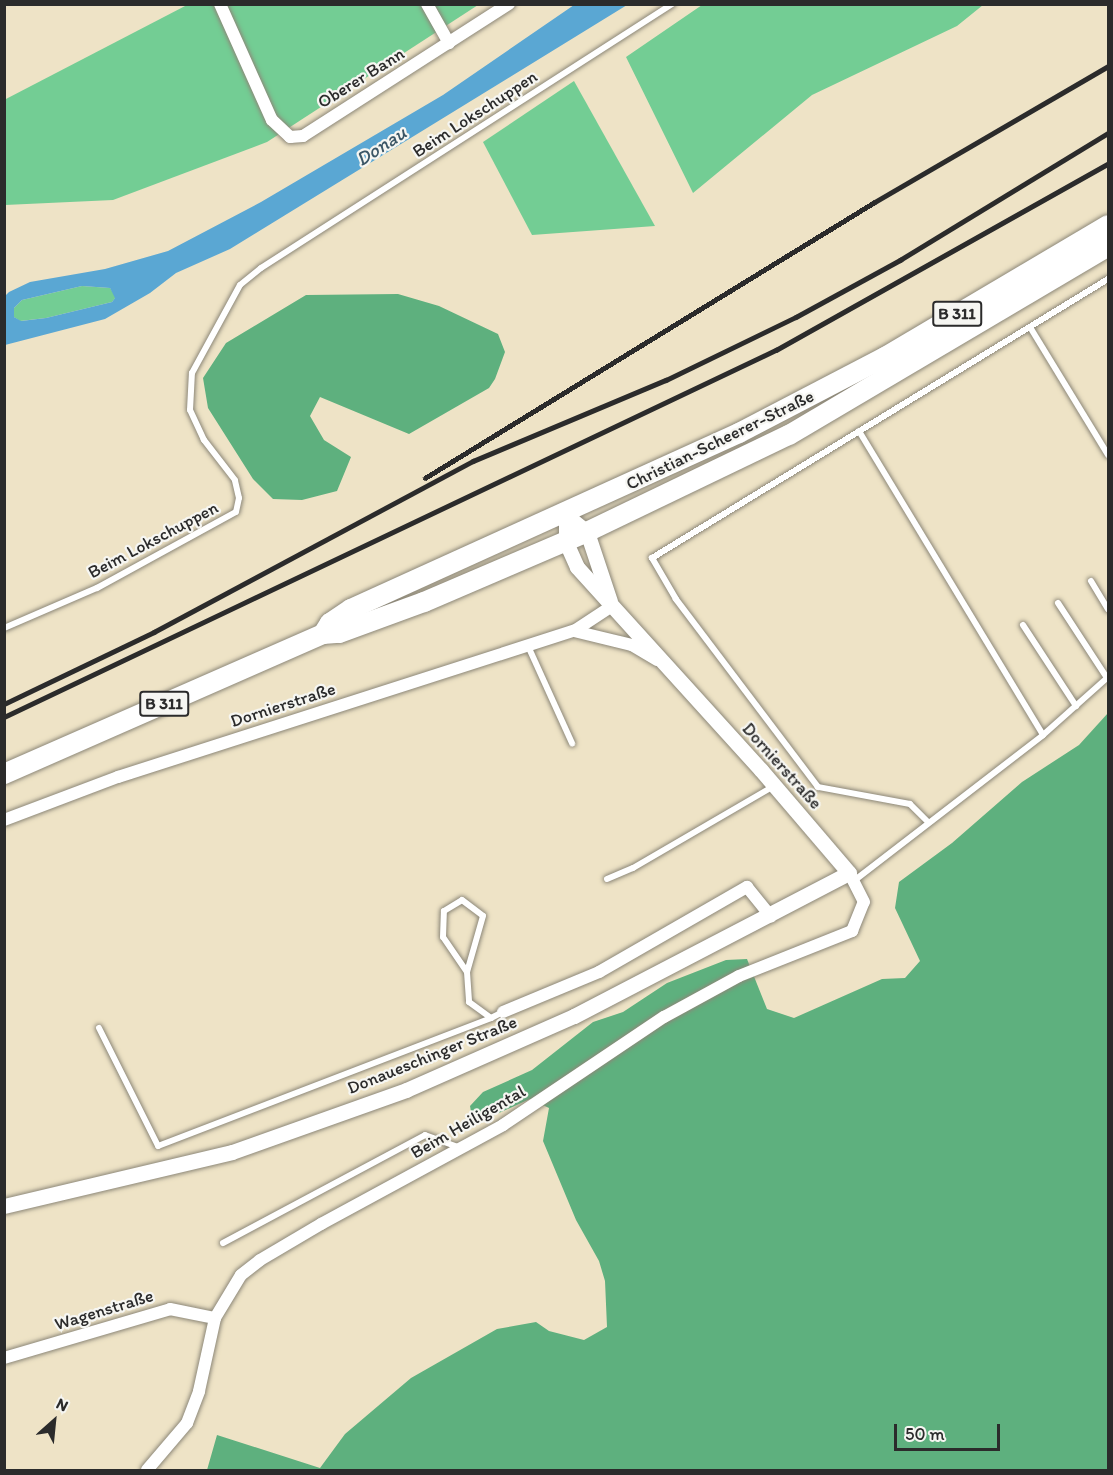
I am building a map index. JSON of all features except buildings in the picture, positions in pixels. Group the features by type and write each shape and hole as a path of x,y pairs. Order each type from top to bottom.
{"main road":[{"name":"Christian-Scheerer-Straße","path":"323,634 330,623 351,609 566,515 740,433 885,357 1108,225"},
{"name":"Christian-Scheerer-Straße","path":"4,774 323,634 339,633 424,602 587,532 789,435 1108,246"}],"street":[{"name":"Oberer Bann","path":"220,4 272,120 290,137 303,135 508,4"},
{"path":"426,4 449,43"},
{"path":"566,515 587,532"},
{"name":"Dornierstraße","path":"566,515 566,542 577,567 658,661 775,786 852,877"},
{"name":"Dornierstraße","path":"587,532 612,606"},
{"name":"Dornierstraße","path":"4,820 118,777 574,631 612,606"},
{"name":"Dornierstraße","path":"574,631 632,645 658,661"},
{"name":"Donaueschinger Straße","path":"4,1206 232,1152 406,1090 574,1016 852,877"},
{"name":"Beim Heiligental","path":"147,1470 187,1423 199,1391 215,1318 241,1275 260,1260 503,1125 674,1012 739,976 852,931 864,902 852,877"},
{"path":"503,1012 599,972 747,887 771,917"},
{"name":"Wagenstraße","path":"4,1358 171,1309 215,1318"}],"lane":[{"name":"Beim Lokschuppen","path":"4,628 97,588 236,512 239,498 235,480 204,440 190,410 192,373 240,285 261,268 673,4"},
{"path":"927,821 910,804 818,787 676,599 652,558 1108,279"},
{"path":"1030,327 1108,455"},
{"path":"860,431 1043,735"},
{"path":"1091,581 1108,609"},
{"path":"852,877 1043,735 1108,677 1058,603"},
{"path":"1023,625 1076,706"},
{"path":"528,646 572,743"},
{"path":"607,879 633,868 775,786"},
{"path":"467,972 443,937 444,911 462,900 483,916 467,972 469,1002 491,1018"},
{"path":"99,1028 158,1146 503,1012"},
{"path":"223,1243 425,1135 462,1148"}],"green space":[{"path":"187,5 478,5 267,142 113,200 5,205 4,100"},
{"path":"702,5 983,5 957,26 812,95 693,193 626,57"},
{"path":"574,81 655,226 532,235 483,142"},
{"path":"82,286 110,288 116,297 112,302 46,318 20,321 14,317 14,308 22,300"},
{"path":"398,294 439,306 498,334 505,352 495,379 489,388 409,434 320,397 310,416 324,440 351,457 337,491 302,500 273,499 253,479 208,408 203,378 226,343 306,295"},
{"path":"1108,713 1108,1470 207,1470 217,1435 320,1468 345,1434 411,1378 497,1329 536,1322 549,1331 584,1340 607,1327 605,1281 599,1261 576,1220 543,1141 549,1108 530,1099 490,1117 472,1117 470,1106 483,1092 532,1070 593,1022 623,1012 667,983 726,960 747,959 767,1009 794,1018 882,979 905,978 920,961 895,908 899,882 952,843 1022,782 1079,745"}],"water":[{"name":"Donau","path":"574,5 627,5 230,249 176,273 150,293 105,319 5,345 5,296 9,292 30,282 105,269 168,251 261,202 443,95","holes":["82,286 110,288 115,298 112,302 46,318 21,321 14,317 14,308 22,300"]}],"railway":[{"path":"425,478 873,203 1108,66"},
{"path":"4,704 154,632 473,461 666,380 796,317 900,260 1108,133"},
{"path":"4,717 776,350 1108,164"}]}
